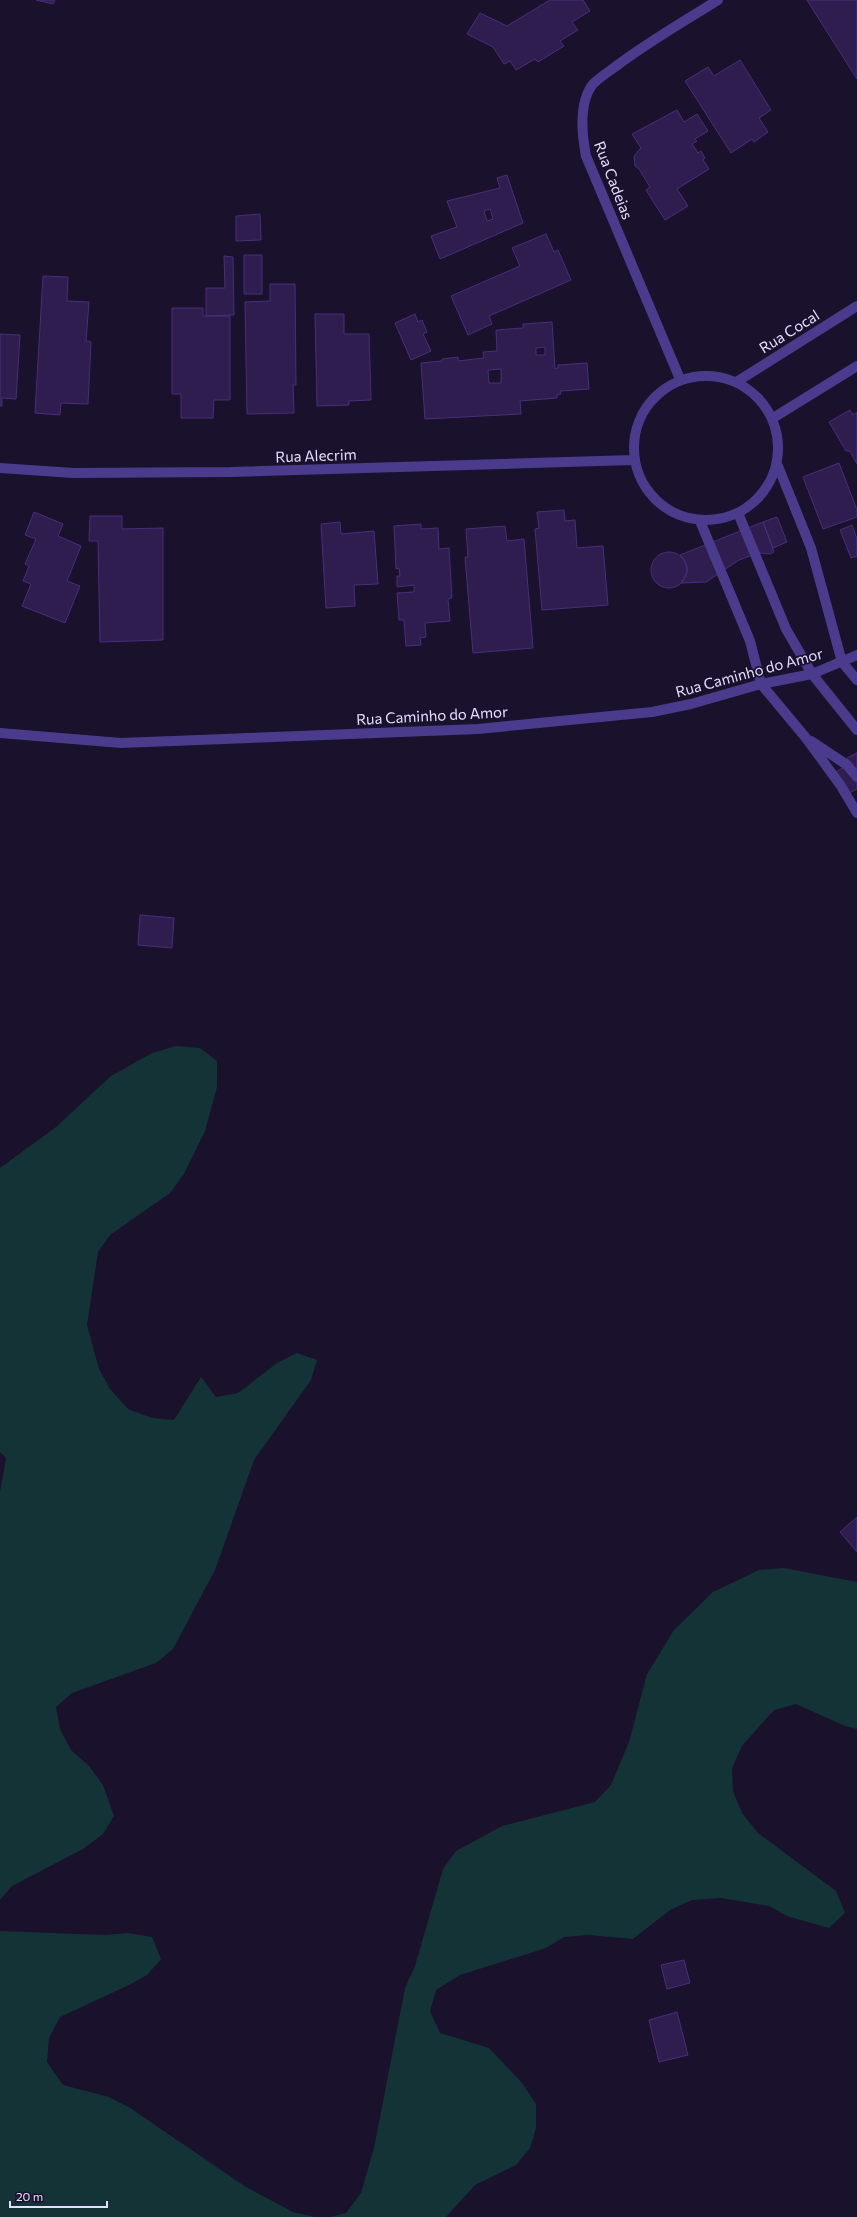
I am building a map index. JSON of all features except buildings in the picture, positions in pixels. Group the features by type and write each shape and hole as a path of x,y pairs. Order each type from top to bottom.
{"street":[{"name":"Rua Cadeias","path":"680,379 586,156 582,136 583,117 587,98 593,84 641,47 718,0"},
{"name":"Rua Cocal","path":"738,381 857,306"},
{"path":"773,418 857,366"},
{"path":"709,374 738,381 773,418 780,442 778,466 763,494 738,514 700,521 670,511 646,489 634,460 636,426 652,398 680,379 709,374"},
{"name":"Rua Alecrim","path":"0,468 73,473 223,472 634,460"},
{"path":"778,466 811,548 842,662 857,680"},
{"path":"738,514 786,629 812,674 857,730"},
{"path":"700,521 750,640 761,684 806,738 841,786 857,813"},
{"name":"Rua Caminho do Amor","path":"0,733 121,743 478,729 652,712 691,704 761,684 812,674 857,655"},
{"path":"806,738 847,765 857,777"}],"green space":[{"path":"176,1046 200,1048 217,1061 217,1087 205,1131 184,1174 170,1193 110,1235 98,1252 87,1325 99,1369 110,1389 128,1409 152,1418 174,1420 201,1377 216,1397 238,1393 277,1363 297,1353 317,1360 311,1380 254,1460 215,1570 173,1649 156,1663 72,1693 56,1707 60,1729 71,1750 89,1766 103,1785 114,1816 103,1834 83,1849 12,1886 0,1900 0,1492 6,1458 0,1452 0,1168 56,1127 111,1076 152,1053"},
{"path":"784,1568 857,1582 857,1729 845,1726 796,1704 774,1710 742,1746 732,1768 733,1791 742,1813 758,1833 836,1891 845,1913 829,1928 787,1916 769,1906 721,1898 692,1900 670,1910 633,1939 589,1935 564,1937 546,1948 460,1975 436,1990 430,2011 440,2033 489,2048 523,2084 536,2104 536,2128 530,2148 516,2165 475,2185 446,2217 330,2217 346,2213 361,2193 374,2148 405,1988 415,1966 443,1869 456,1851 502,1826 595,1802 611,1785 629,1742 647,1674 674,1630 713,1592 759,1570"},
{"path":"0,1931 105,1935 128,1933 152,1937 161,1959 147,1975 60,2017 49,2038 47,2062 63,2085 109,2097 130,2108 246,2187 293,2212 315,2217 0,2217"}]}
